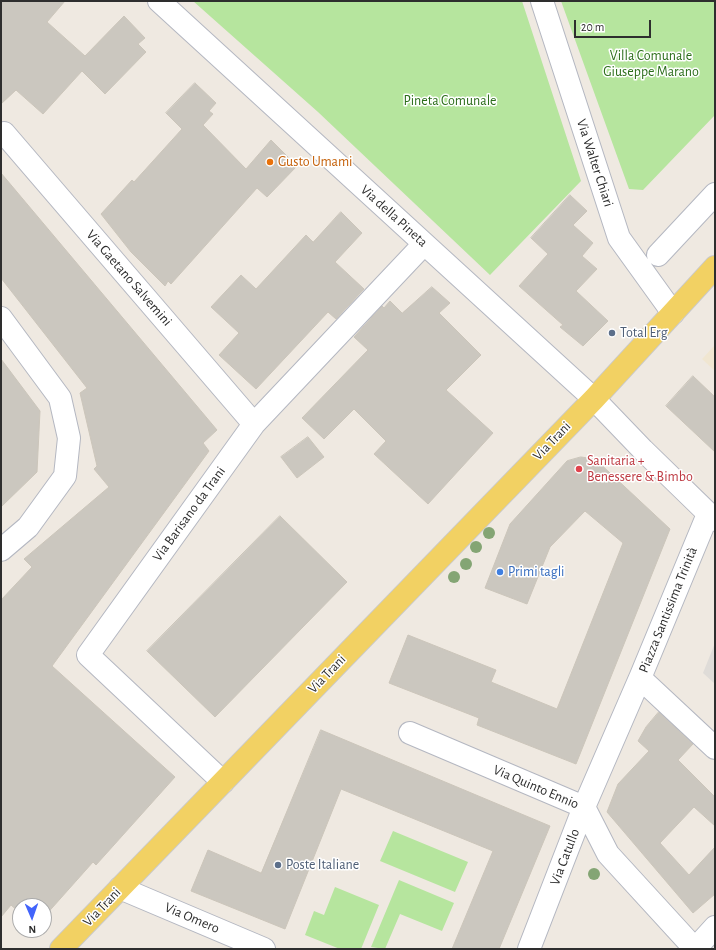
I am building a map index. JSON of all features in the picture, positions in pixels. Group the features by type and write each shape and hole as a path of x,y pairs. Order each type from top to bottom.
{"main road":[{"name":"Via Trani","path":"61,949 594,399 715,267"}],"street":[{"name":"Via Walter Chiari","path":"542,1 619,238 673,312"},
{"name":"Via della Pineta","path":"164,3 594,399 711,517"},
{"name":"Via Gaetano Salvemini","path":"3,134 254,424"},
{"path":"658,255 715,194"},
{"name":"Via Barisano da Trani","path":"223,782 88,655 254,424 424,244"},
{"path":"1,318 60,398 69,438 65,476 28,527 1,550"},
{"name":"Piazza Santissima Trinità","path":"711,517 640,678 715,748"},
{"name":"Via Catullo","path":"529,949 584,807 640,678"},
{"name":"Via Quinto Ennio","path":"410,733 584,807 608,854 695,949"},
{"name":"Via Omero","path":"120,888 264,949"},
{"path":"695,949 715,927"}],"shaded area":[{"path":"715,345 715,371 702,359"},
{"path":"715,643 715,684 703,673"}],"green space":[{"name":"Pineta Comunale","path":"193,1 522,1 581,181 490,275 318,112"},
{"name":"Villa Comunale Giuseppe Marano","path":"561,1 715,1 715,115 643,190 629,189"},
{"path":"393,831 468,862 455,892 380,861"},
{"path":"399,880 454,903 442,931 400,914 385,949 371,947"},
{"path":"335,887 379,905 361,949 340,949 305,935 314,911 324,915"}],"building":[{"path":"1,1 65,1 47,22 85,56 124,16 145,38 138,44 146,52 105,94 82,71 43,114 16,90 1,104"},
{"path":"195,83 216,103 209,111 213,114 203,125 246,169 271,140 297,166 267,197 257,188 171,284 168,281 165,286 131,252 101,214 132,180 134,182 182,129 166,113"},
{"path":"1,173 217,430 203,443 209,451 52,666 175,777 96,865 93,862 52,908 52,898 12,898 12,906 11,905 1,917 1,600 32,567 24,559 109,487 94,469 97,466 80,393 87,388 1,278"},
{"path":"570,195 587,211 573,225 593,243 582,256 597,269 576,291 608,321 583,346 560,327 563,325 519,286 548,254 531,238"},
{"path":"341,212 362,233 335,262 364,289 336,319 328,312 256,389 219,355 239,333 211,307 241,275 256,289 306,235 313,242"},
{"path":"432,287 450,303 439,313 481,355 446,390 493,433 428,504 374,454 386,441 354,409 324,439 302,418 368,350 354,337 382,306 384,308 390,301 402,313"},
{"path":"1,359 40,411 37,472 1,507"},
{"path":"693,376 715,397 715,452 666,406"},
{"path":"308,437 324,457 297,478 281,457"},
{"path":"581,457 595,459 670,529 576,764 477,725 479,718 389,683 408,635 496,670 491,682 557,709 623,543 585,511 550,547 527,604 485,588 510,524 567,461"},
{"path":"280,516 347,582 215,717 147,651"},
{"path":"659,712 693,744 678,760 715,797 715,826 694,807 660,843 689,875 715,847 715,894 693,913 607,812 618,784 649,751 638,741 646,727"},
{"path":"321,730 550,826 499,949 452,949 493,851 341,789 285,929 191,891 208,850 261,873"}],"place":[{"name":"Gusto Umami","path":"270,162"},
{"name":"Total Erg","path":"612,333"},
{"name":"Sanitaria + Benessere & Bimbo","path":"579,469"},
{"name":"Primi tagli","path":"500,572"},
{"name":"Poste Italiane","path":"278,865"}]}
